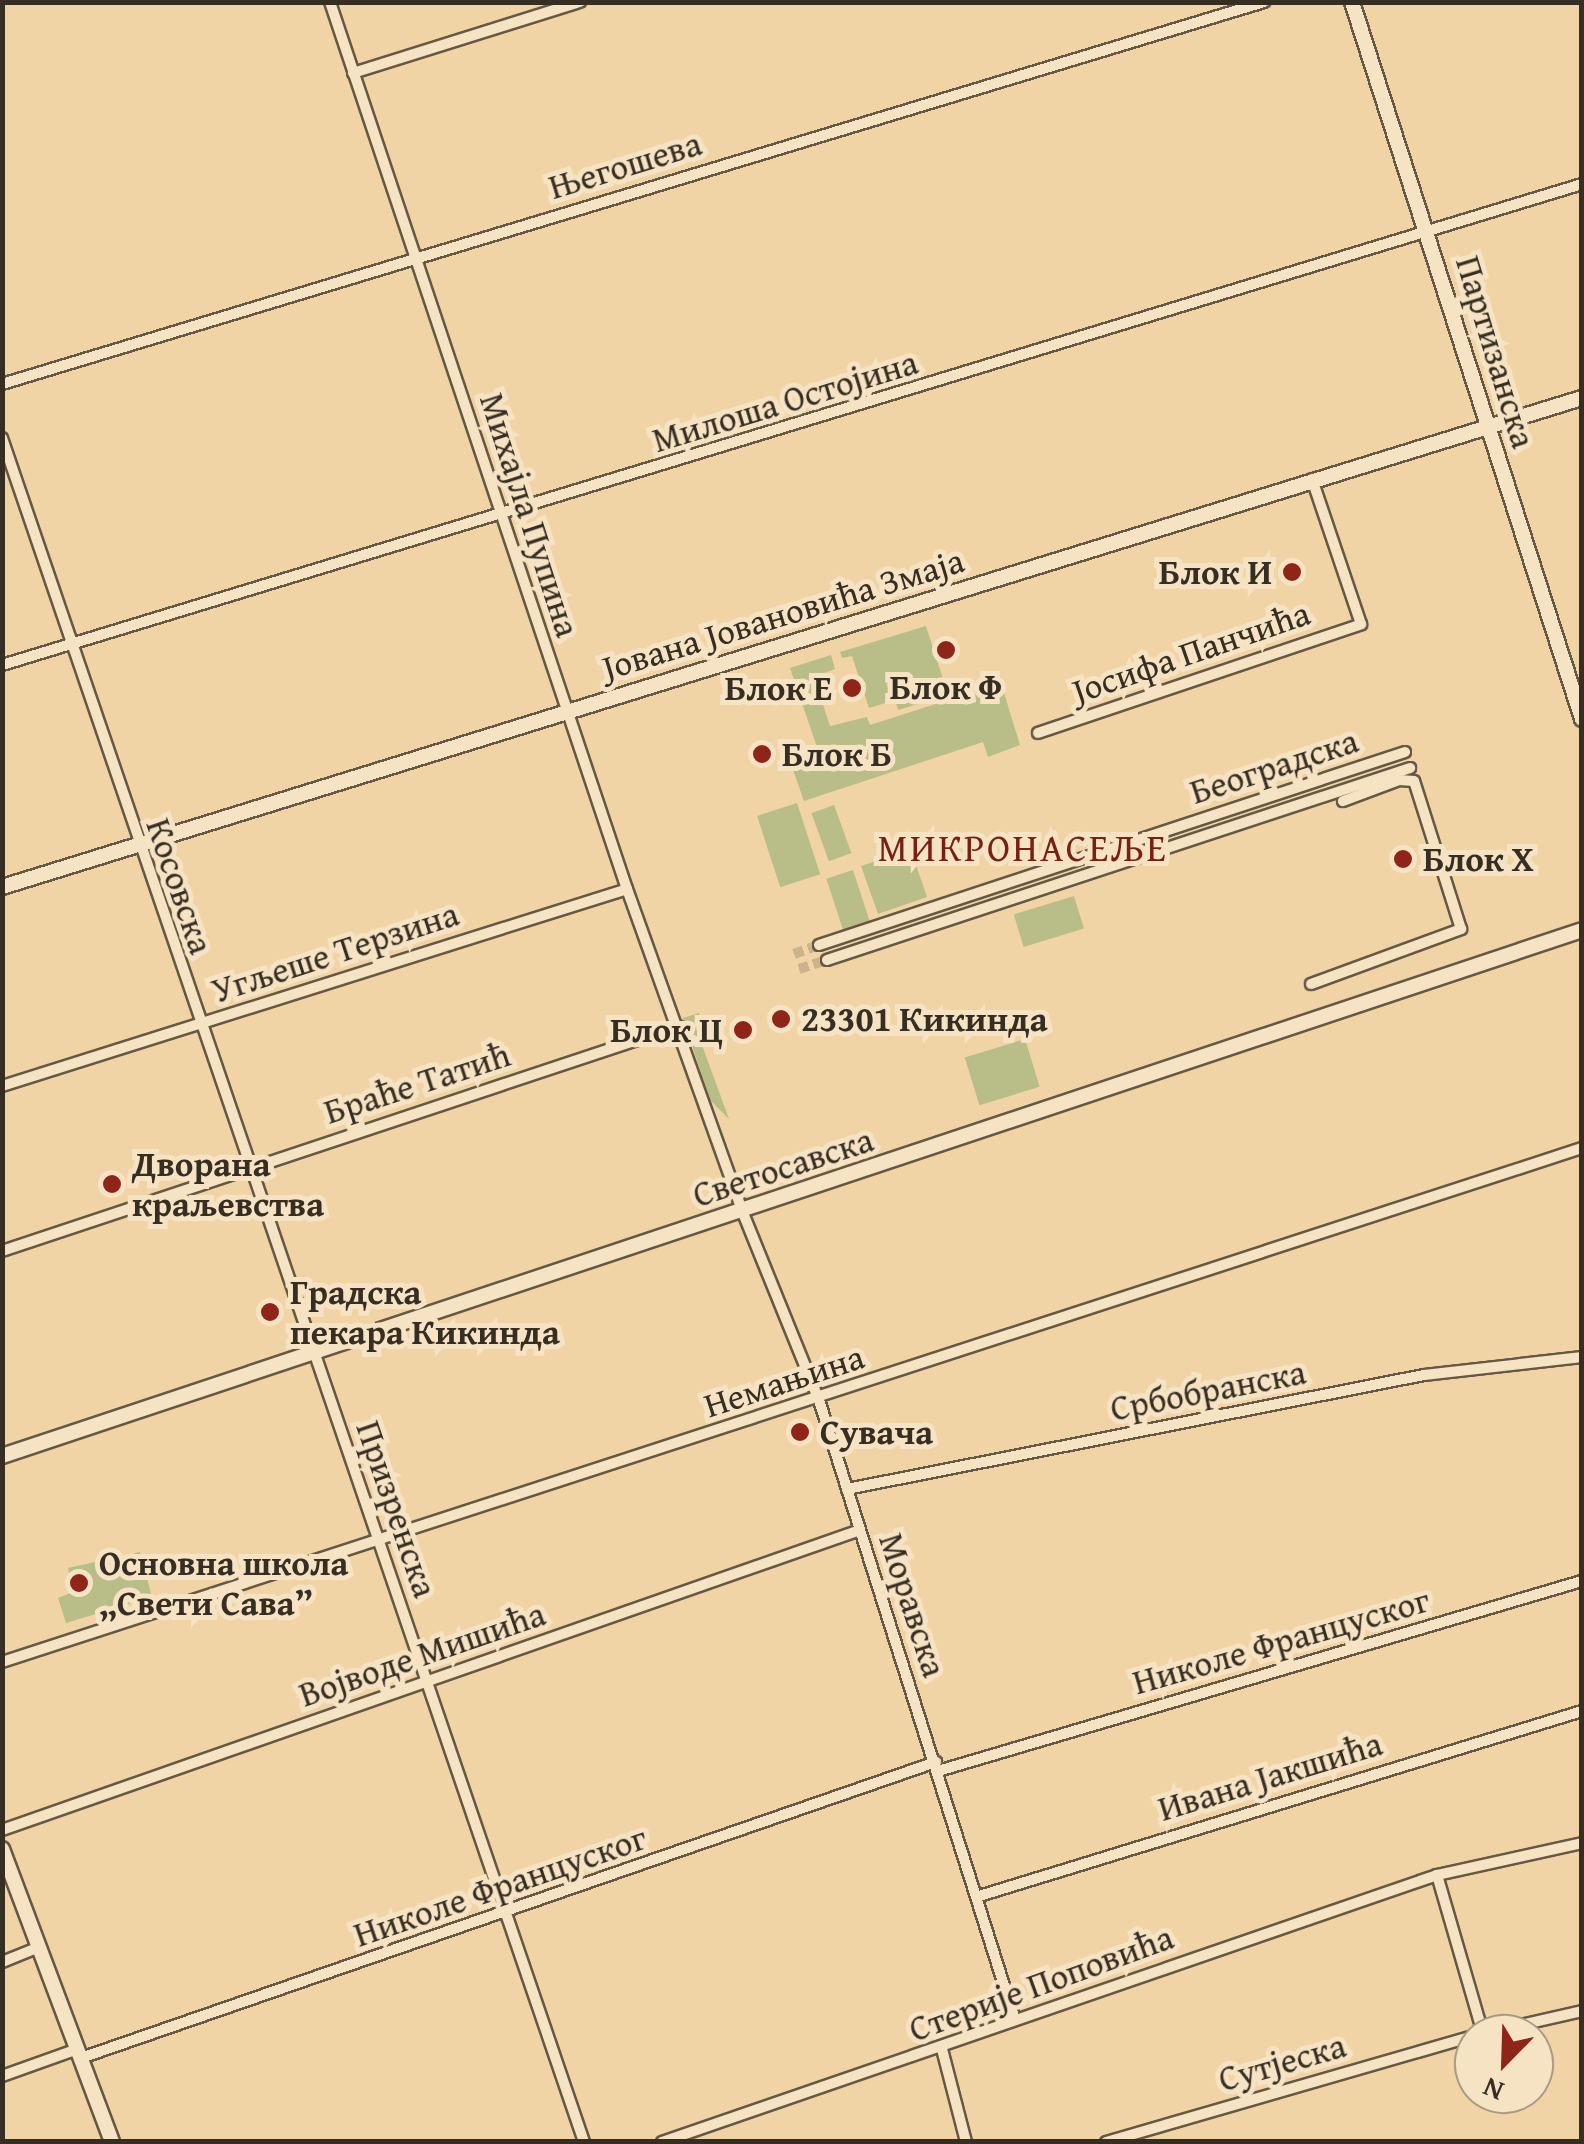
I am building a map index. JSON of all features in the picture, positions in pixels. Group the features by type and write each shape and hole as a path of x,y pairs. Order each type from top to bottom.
{"street":[{"name":"Михајла Пупина","path":"330,2 567,714 743,1213"},
{"path":"353,73 580,2"},
{"name":"Његошева","path":"2,384 1264,2"},
{"name":"Партизанска","path":"1352,2 1582,719"},
{"name":"Милоша Остојина","path":"2,666 503,517 1582,184"},
{"name":"Јована Јовановића Змаја","path":"2,887 1582,398"},
{"name":"Косовска","path":"2,438 136,845 313,1350"},
{"name":"Јосифа Панчића","path":"1038,733 1361,624 1312,479"},
{"name":"Београдска","path":"819,945 1405,752"},
{"name":"Београдска","path":"828,960 1410,768"},
{"path":"1311,984 1462,930 1414,781 1343,802"},
{"name":"Угљеше Терзина","path":"2,1086 627,889"},
{"name":"Светосавска","path":"2,1456 313,1350 743,1213 1582,930"},
{"name":"Браће Татић","path":"2,1251 679,1026"},
{"name":"Немањина","path":"2,1662 376,1536 819,1400 1582,1148"},
{"name":"Моравска","path":"743,1213 819,1400 1015,2020"},
{"name":"Призренска","path":"313,1350 584,2142"},
{"name":"Србобранска","path":"847,1488 1424,1375 1582,1358"},
{"name":"Војводе Мишића","path":"2,1830 860,1530"},
{"name":"Николе Француског","path":"2,2076 506,1914 937,1767 1582,1581"},
{"name":"Ивана Јакшића","path":"976,1897 1582,1710"},
{"name":"Стерије Поповића","path":"662,2142 942,2049 1015,2020 1437,1874 1582,1843"},
{"path":"2,1849 112,2142"},
{"path":"1437,1874 1474,2014"},
{"path":"2,1962 39,1947"},
{"name":"Сутјеска","path":"1554,2017 1582,2011"},
{"name":"Сутјеска","path":"1106,2142 1454,2041"},
{"path":"942,2049 966,2142"}],"green space":[{"path":"926,626 945,685 922,692 925,702 898,710 895,700 869,708 852,656 842,658 840,652"},
{"path":"831,655 835,669 824,673 828,688 819,692 830,726 867,717 870,725 1001,683 1020,745 988,757 983,742 804,801 793,770 821,759 790,668"},
{"path":"797,803 820,874 780,887 757,816"},
{"path":"834,805 851,853 829,861 811,813"},
{"path":"891,856 895,865 914,859 927,897 878,914 861,866"},
{"path":"853,870 872,927 845,936 826,879"},
{"path":"1074,896 1084,929 1024,947 1014,914"},
{"path":"699,1013 702,1023 695,1026 729,1119 710,1100 683,1018"},
{"path":"1025,1039 1040,1087 979,1105 965,1057"},
{"path":"140,1552 152,1597 66,1623 58,1598 73,1592 68,1568"}],"tunnel":[{"path":"794,954 819,945"},
{"path":"799,969 827,960"}],"place":[{"name":"Блок И","path":"1292,572"},
{"name":"Блок Ф","path":"946,650"},
{"name":"Блок Е","path":"852,688"},
{"name":"Блок Б","path":"762,754"},
{"name":"Блок Х","path":"1403,859"},
{"name":"23301 Кикинда","path":"781,1019"},
{"name":"Блок Ц","path":"743,1030"},
{"name":"Дворана краљевства","path":"112,1184"},
{"name":"Градска пекара Кикинда","path":"270,1312"},
{"name":"Сувача","path":"800,1432"},
{"name":"Основна школа „Свети Сава”","path":"79,1583"}],"district":[{"name":"МИКРОНАСЕЉЕ","path":"1023,848"}]}
